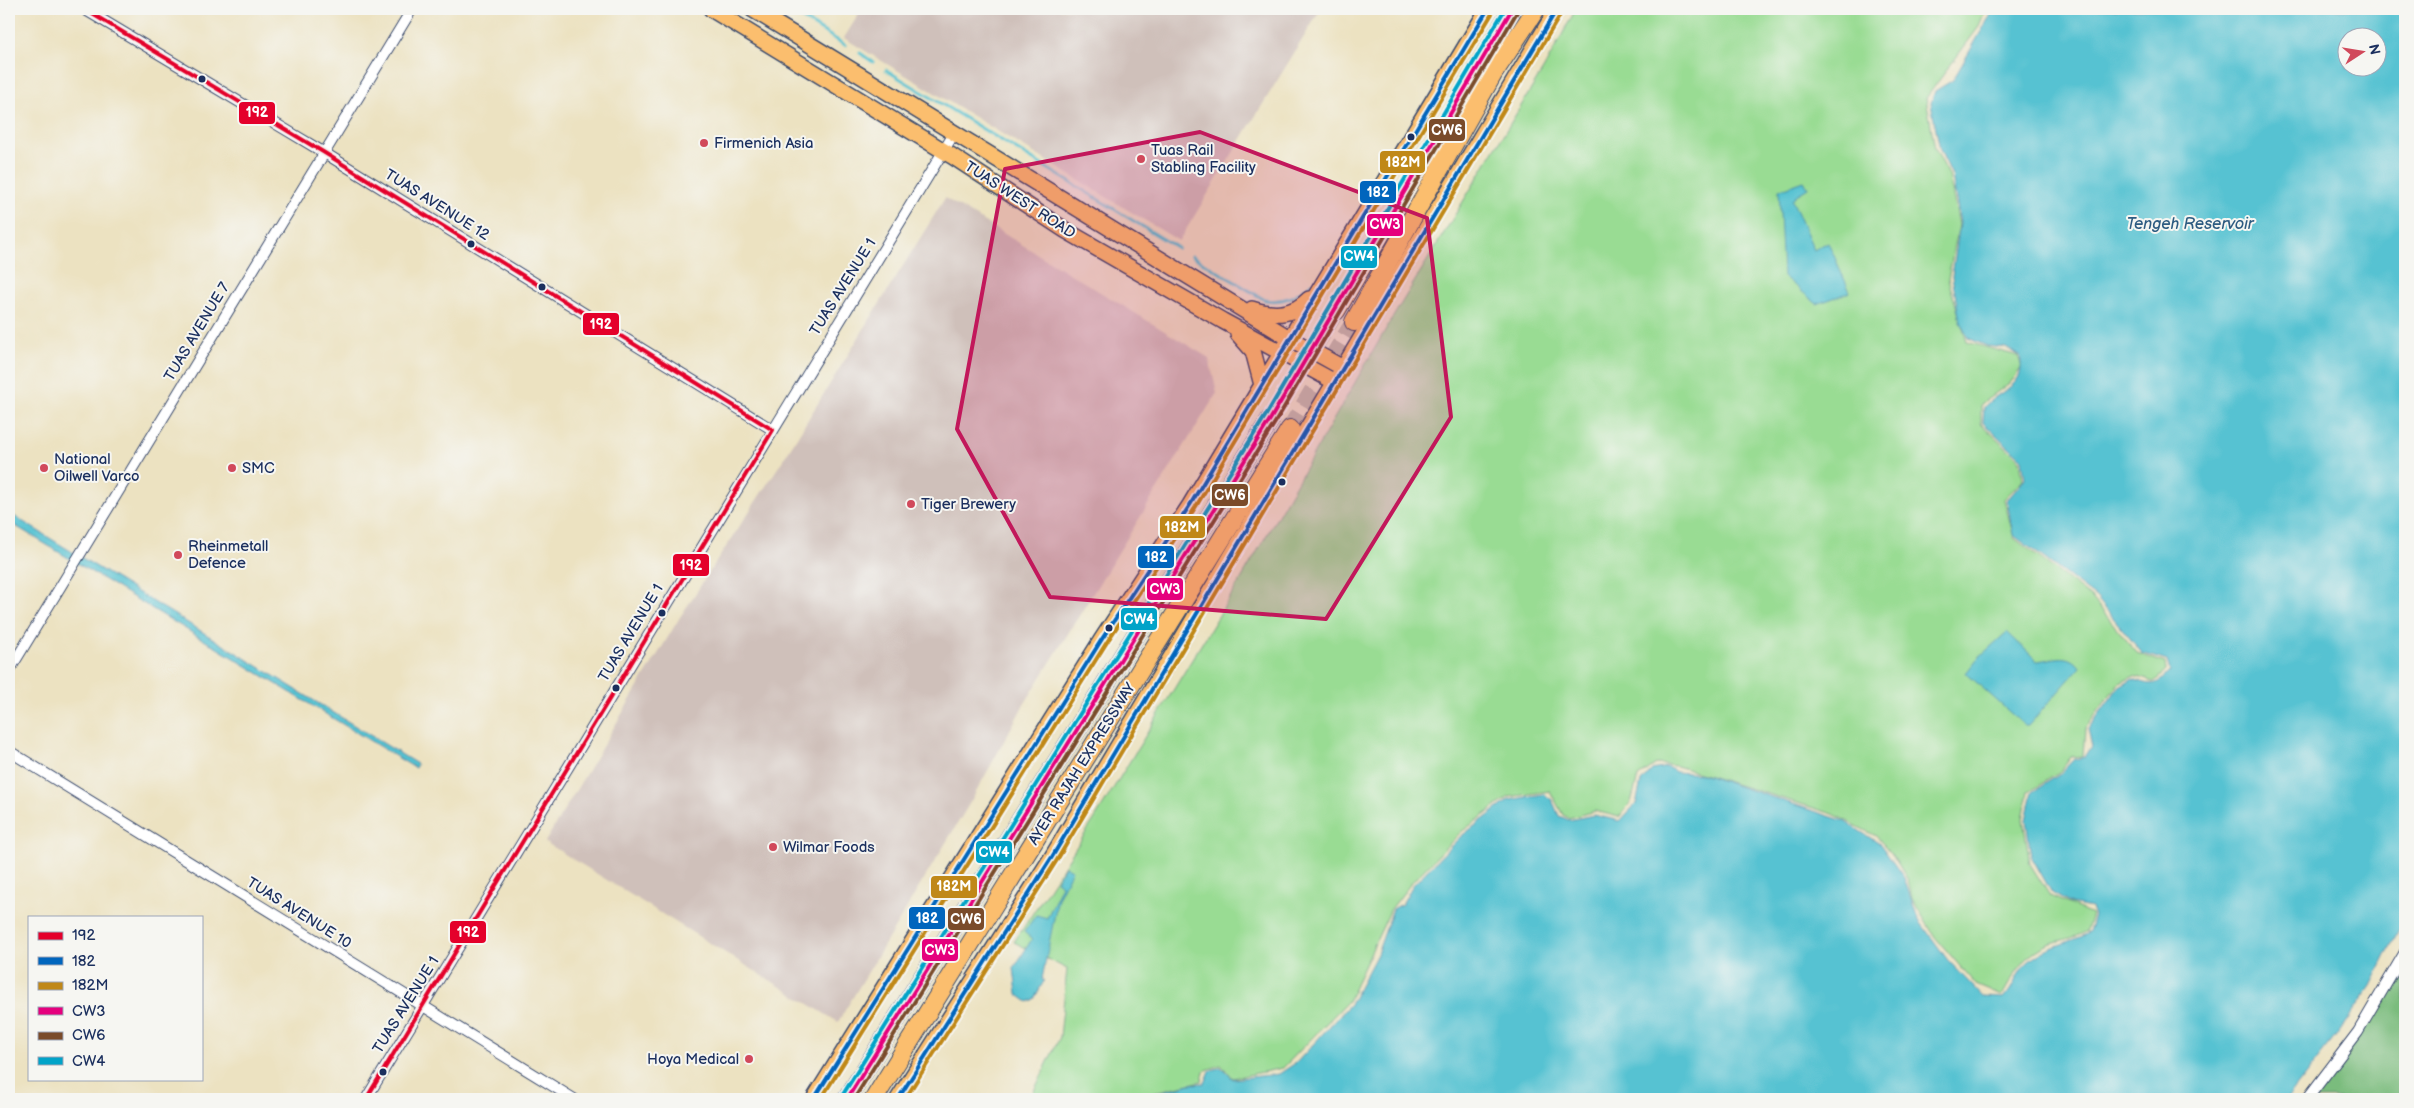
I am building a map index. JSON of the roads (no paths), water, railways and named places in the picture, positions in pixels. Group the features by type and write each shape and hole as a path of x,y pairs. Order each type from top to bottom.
{"highway":[{"path":"1336,311 1512,9"},
{"path":"1354,322 1493,74 1536,9"},
{"name":"AYER RAJAH EXPRESSWAY","path":"847,1099 1271,418"},
{"name":"AYER RAJAH EXPRESSWAY","path":"874,1099 1290,429"}],"main road":[{"name":"TUAS WEST ROAD","path":"711,9 944,151 1065,230 1223,321 1285,345 1339,375"},
{"name":"TUAS WEST ROAD","path":"752,9 1232,303 1285,345"},
{"path":"814,1099 1102,639 1190,505 1488,9"},
{"path":"898,1099 1052,857 1557,9"},
{"path":"1232,303 1261,312 1285,313 1302,307 1317,291"},
{"path":"1223,321 1249,344 1253,351 1262,385"}],"street":[{"name":"TUAS AVENUE 12","path":"84,9 323,152 772,430"},
{"name":"TUAS AVENUE 7","path":"9,671 323,152 412,9"},
{"name":"TUAS AVENUE 1","path":"366,1099 955,132"},
{"name":"TUAS AVENUE 10","path":"9,751 421,1007 574,1099"},
{"path":"2307,1099 2358,1032 2405,952"}],"water":[{"name":"Tengeh Reservoir","path":"1994,9 2405,9 2405,917 2371,986 2336,1036 2287,1099 1136,1099 1190,1084 1205,1083 1210,1071 1221,1067 1233,1079 1279,1074 1297,1062 1351,1003 1377,954 1393,909 1402,904 1413,885 1460,837 1509,800 1544,794 1552,800 1559,816 1569,820 1594,815 1620,821 1636,804 1641,782 1652,770 1667,767 1676,772 1702,774 1844,821 1880,844 1904,878 1918,919 1947,959 1983,997 2004,998 2018,975 2034,957 2089,933 2094,915 2091,908 2071,904 2052,893 2031,856 2026,820 2032,792 2059,775 2074,759 2085,757 2092,746 2088,729 2118,688 2133,679 2154,684 2170,671 2167,661 2142,653 2096,597 2013,535 2007,500 2025,479 2022,459 1983,423 1984,407 2011,386 2020,374 2020,356 2006,348 1987,346 1968,338 1960,322 1952,276 1960,223 1952,175 1940,150 1931,103 1935,91 1953,80"},
{"path":"1804,181 1808,188 1792,200 1814,250 1828,242 1850,292 1817,304 1783,276 1779,190"},
{"path":"9,513 417,764 415,768 9,522"},
{"path":"2007,632 2037,661 2066,658 2076,662 2080,667 2028,726 2025,726 1966,673 1977,659"},
{"path":"1065,866 1072,870 1058,898 1042,979 1044,981 1034,999 1028,1002 1017,994 1014,968 1032,939 1024,932 1036,915 1047,918 1062,885 1056,881"}],"waterway":[{"path":"787,9 845,45"},
{"path":"860,53 873,62"},
{"path":"886,70 1178,248"},
{"path":"1192,256 1265,300 1272,301 1290,298 1312,283"}],"tunnel":[{"path":"1271,418 1336,311"},
{"path":"1290,429 1354,322"}],"place":[{"name":"Firmenich Asia","path":"704,143"},
{"name":"Tuas Rail Stabling Facility","path":"1141,159"},
{"name":"National Oilwell Varco","path":"44,468"},
{"name":"SMC","path":"232,468"},
{"name":"Tiger Brewery","path":"911,504"},
{"name":"Rheinmetall Defence","path":"178,555"},
{"name":"Wilmar Foods","path":"773,847"},
{"name":"Hoya Medical","path":"749,1059"}]}
